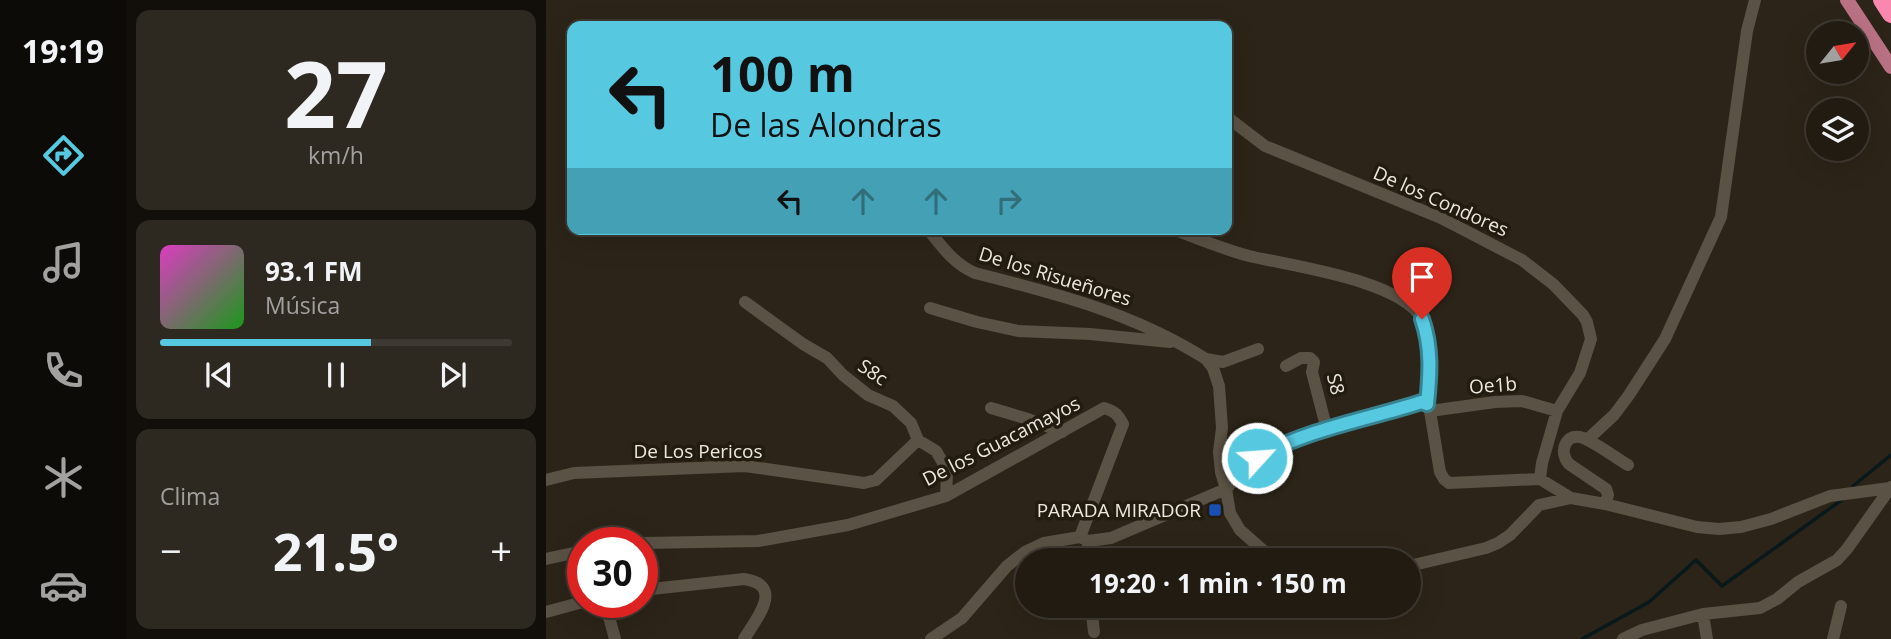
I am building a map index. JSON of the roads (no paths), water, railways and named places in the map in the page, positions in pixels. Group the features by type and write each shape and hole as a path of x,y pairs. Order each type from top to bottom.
{"highway":[{"path":"1882,0 1891,14"}],"main road":[{"path":"1847,0 1891,67"}],"street":[{"path":"1587,440 1614,415 1665,339 1721,217 1747,32 1755,0"},
{"name":"De los Condores","path":"1232,121 1265,146 1441,218 1522,260 1553,284 1583,315 1591,339 1580,373 1557,411 1540,479"},
{"name":"De los Risueñores","path":"933,235 951,258 975,273 1094,305 1138,322 1206,359"},
{"path":"1187,235 1246,255 1353,279 1405,301 1422,319 1426,332 1431,368 1428,407 1440,472 1444,479 1449,483 1540,479 1570,498"},
{"name":"S8c","path":"745,302 827,358 868,395 893,406 911,424 918,440 936,451 942,460 947,473 946,496"},
{"path":"930,308 1017,331 1177,342"},
{"path":"1206,359 1223,362 1258,349"},
{"name":"S8","path":"1286,366 1301,358 1310,358 1314,362 1312,372 1327,430"},
{"path":"1206,359 1213,368 1219,386 1222,428 1219,452 1230,513 1240,530 1260,548"},
{"name":"Oe1b","path":"1428,407 1522,401 1557,411"},
{"path":"931,639 962,618 1007,566 1025,552 1044,543 1111,538 1226,489 1242,471 1272,449 1421,402 1428,407"},
{"path":"991,408 1062,432"},
{"name":"De los Guacamayos","path":"658,543 758,541 848,525 946,496 1104,408 1112,410 1123,424 1084,539"},
{"path":"1605,503 1608,495 1606,489 1565,459 1567,442 1573,437 1583,437 1628,466"},
{"name":"De Los Pericos","path":"546,480 574,473 746,466 864,483 876,480 918,440"},
{"path":"1421,563 1498,543 1510,535 1531,510 1539,505 1570,498 1605,503 1697,527 1719,529 1741,527 1771,519 1830,496 1891,487"},
{"path":"1623,639 1642,630 1703,614 1760,608 1777,599 1798,582 1837,560 1891,487"},
{"path":"1084,539 1086,548"},
{"path":"546,559 567,554"},
{"path":"658,588 756,580 766,594 765,605 744,639"},
{"path":"546,612 567,606"},
{"path":"1833,639 1841,606"},
{"path":"1703,614 1707,639"},
{"path":"609,618 615,639"},
{"path":"1092,618 1094,632"}],"waterway":[{"path":"1853,486 1891,455"},
{"path":"1582,639 1649,602 1696,560 1722,586 1843,499"}],"place":[{"name":"PARADA MIRADOR","path":"1215,510"}]}
